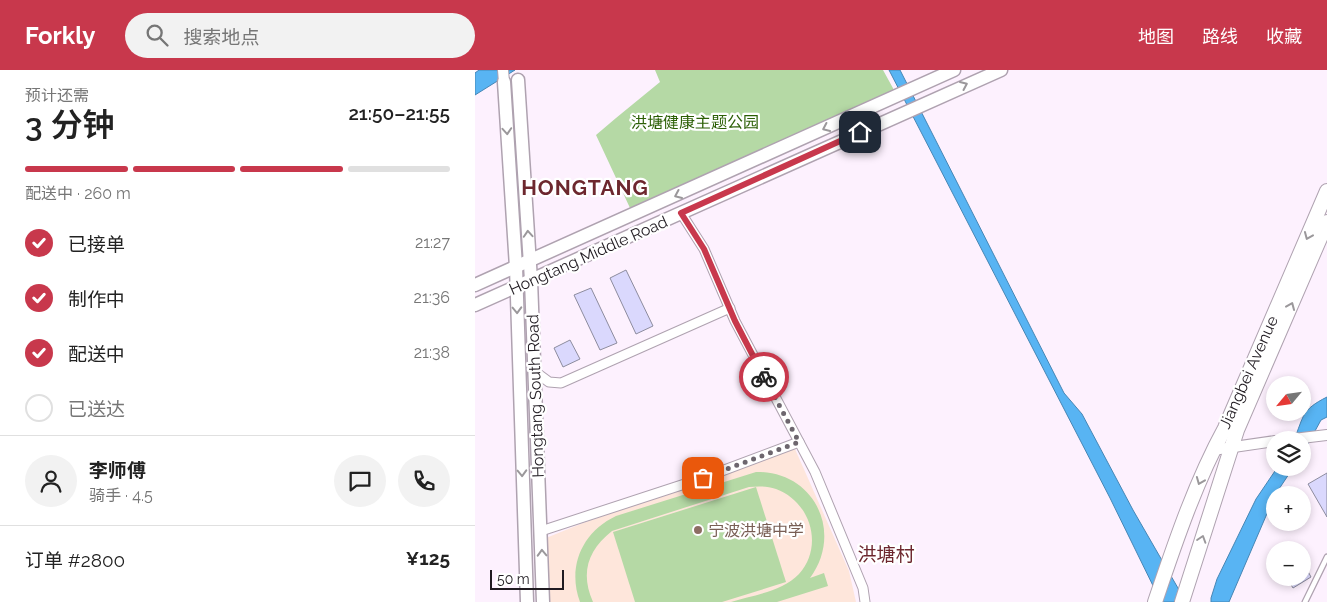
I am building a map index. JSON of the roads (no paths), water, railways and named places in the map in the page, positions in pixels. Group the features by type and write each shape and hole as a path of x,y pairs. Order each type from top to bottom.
{"main road":[{"name":"Hongtang Middle Road","path":"475,285 919,86 936,74 954,70"},
{"name":"Hongtang Middle Road","path":"475,305 1001,70"},
{"name":"Hongtang South Road","path":"518,75 531,280 543,602"},
{"name":"Hongtang South Road","path":"504,76 516,267 527,602"},
{"name":"Jiangbei Avenue","path":"1155,602 1171,554 1213,450 1225,428 1327,191"},
{"name":"Jiangbei Avenue","path":"1182,602 1237,430 1327,222"}],"street":[{"path":"681,213 704,249 730,308 815,472 863,588 865,602"},
{"path":"534,372 549,382 561,382 730,308"},
{"path":"1311,437 1327,435"},
{"path":"541,531 703,478 799,442"},
{"path":"1213,450 1266,442"}],"lane":[{"path":"1305,602 1327,557"}],"water":[{"path":"479,70 515,70 475,95 475,73"},
{"path":"889,70 900,70 1064,393 1082,414 1133,510 1186,602 1161,602 1110,498"},
{"path":"1327,397 1327,417 1321,420 1311,438 1311,431 1297,431 1301,421 1311,421 1311,407"},
{"path":"1272,476 1288,476 1281,486 1266,486 1266,516 1229,602 1211,602 1217,579 1256,499"}],"place":[{"name":"宁波洪塘中学","path":"698,530"}],"district":[{"name":"HONGTANG","path":"585,188"},
{"name":"洪塘村","path":"886,554"}],"park label":[{"name":"洪塘健康主题公园","path":"695,122"}]}
